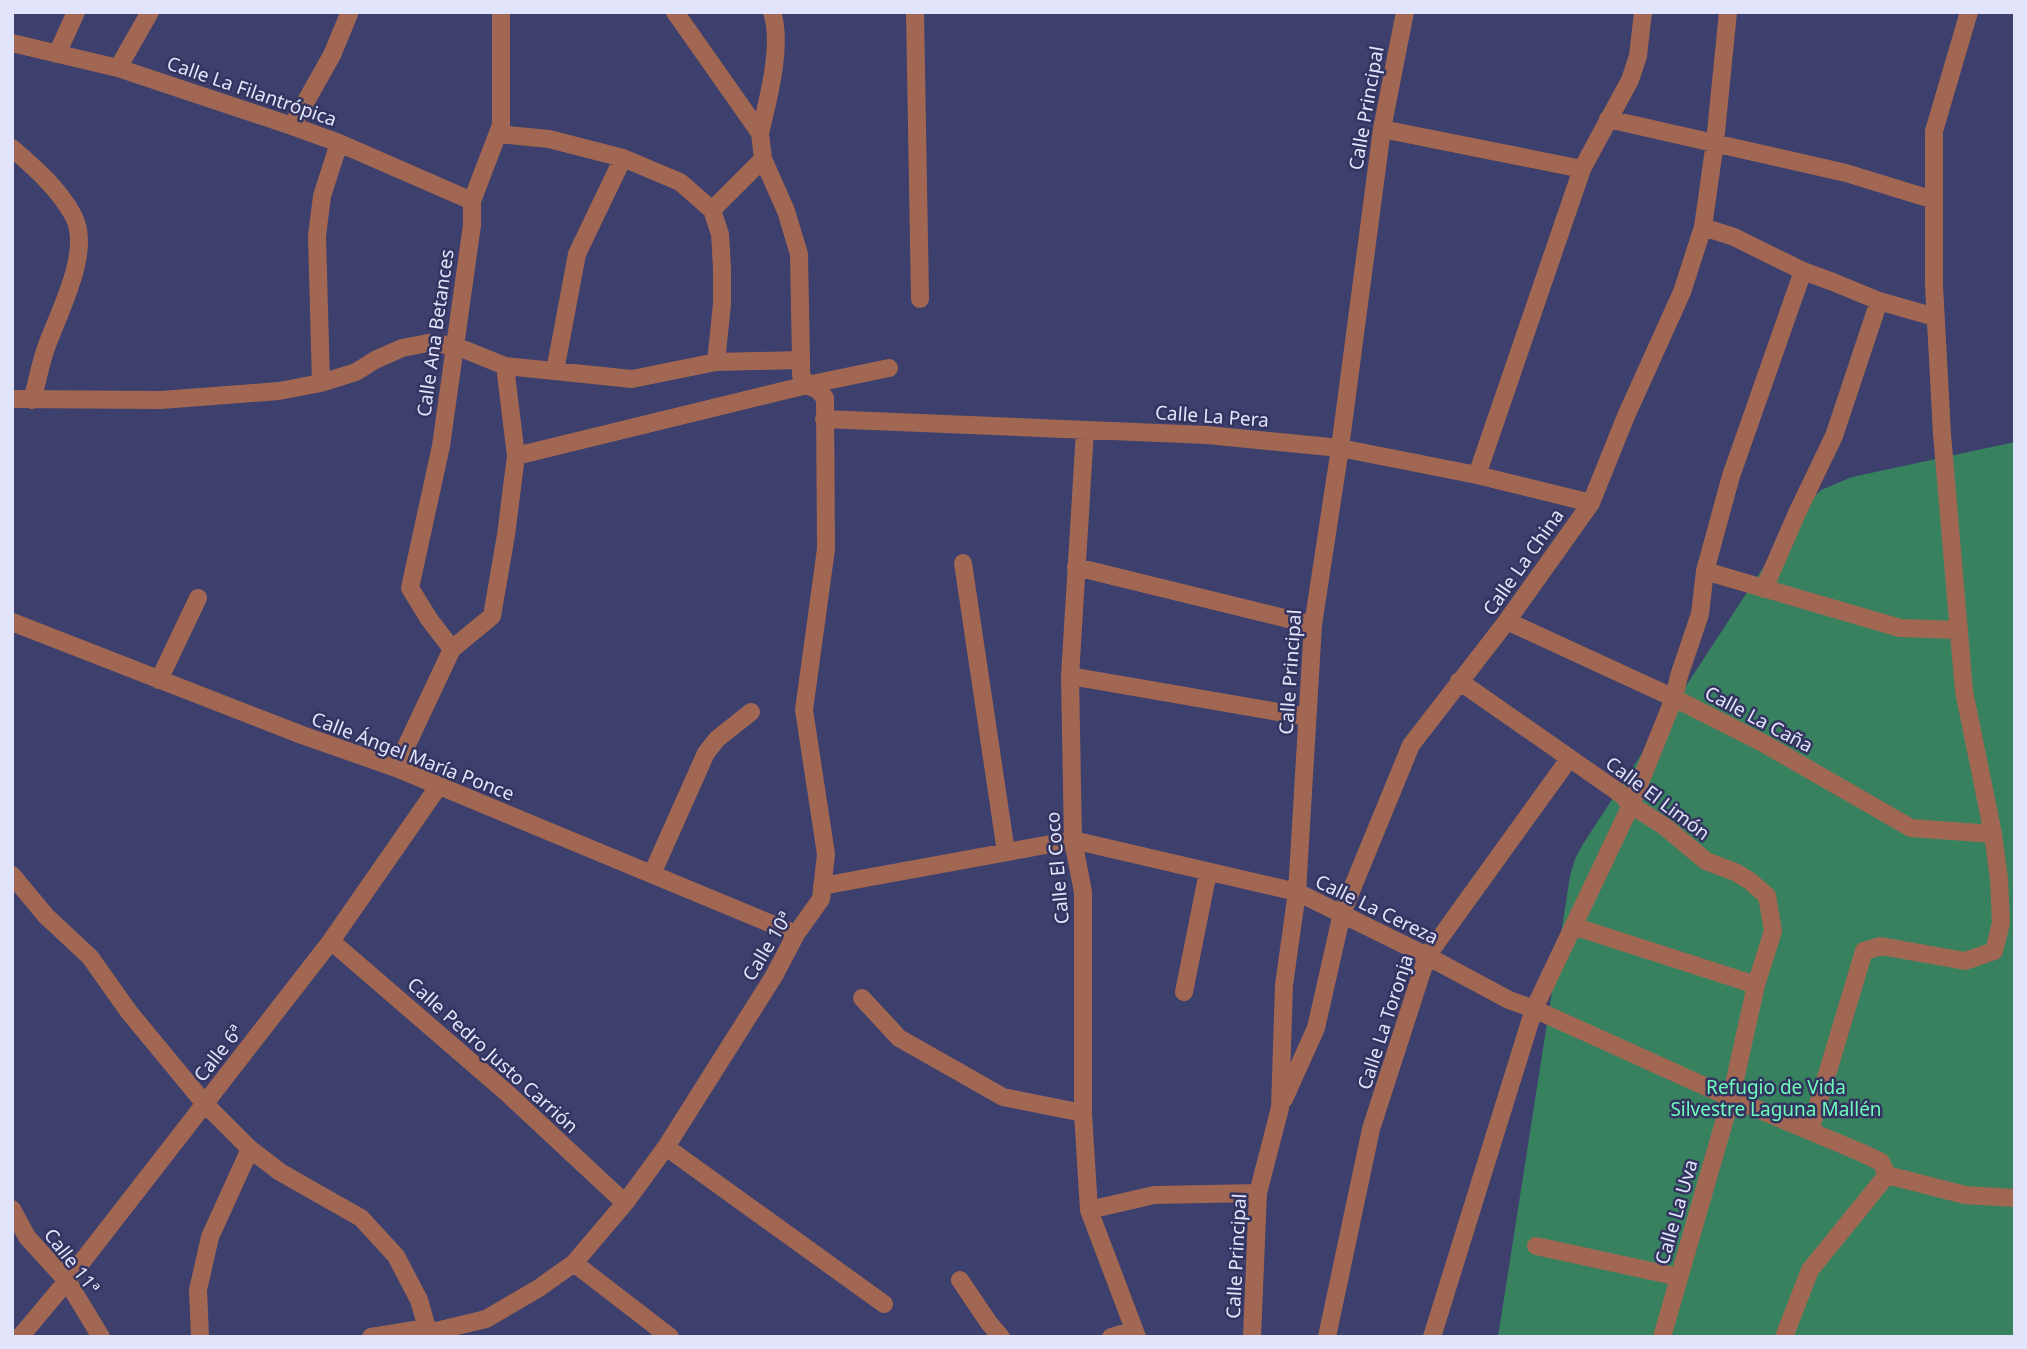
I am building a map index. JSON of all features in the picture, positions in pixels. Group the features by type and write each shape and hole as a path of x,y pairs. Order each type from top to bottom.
{"street":[{"path":"57,54 76,12"},
{"path":"118,68 150,12"},
{"name":"Calle Ana Betances","path":"452,649 429,620 410,589 441,446 456,346 472,201 501,125 501,12"},
{"path":"675,12 760,134"},
{"path":"772,12 777,26 775,51 769,97 760,134 763,159 786,211 799,254 801,375 807,385"},
{"path":"915,12 920,299"},
{"name":"Calle Principal","path":"1255,1336 1258,1194 1280,1108 1284,985 1297,892 1313,625 1340,448 1382,129 1405,12"},
{"path":"1477,475 1582,169 1630,80 1638,56 1643,12"},
{"name":"Calle La China","path":"1280,1108 1316,1028 1342,913 1411,745 1507,621 1591,503 1626,416 1682,292 1703,226 1715,142 1728,12"},
{"path":"1810,1131 1864,951 1881,946 1965,961 1994,951 2001,923 1993,834 1964,691 1935,317 1934,131 1969,12"},
{"path":"292,125 332,55 349,14"},
{"path":"12,62 18,44"},
{"name":"Calle La Filantrópica","path":"18,44 118,68 292,125 472,201"},
{"path":"1608,118 1846,173 1934,200"},
{"path":"1382,129 1582,169"},
{"path":"498,134 549,139 624,158 680,182 712,210 720,234 722,268 722,304 716,362"},
{"path":"321,383 317,236 322,196 339,143"},
{"path":"12,148 48,179 75,217 80,247 73,279 46,349 32,400"},
{"path":"555,370 577,254 624,158"},
{"path":"712,210 763,159"},
{"path":"1703,226 1734,237 1803,271 1879,301 1935,317"},
{"path":"1432,1337 1534,1009 1632,805 1674,698 1700,614 1705,570 1731,476 1803,271"},
{"path":"1764,589 1835,436 1879,301"},
{"path":"12,399 161,400 279,391 321,383 356,372 402,348 428,343 456,346 505,366 632,379 716,362 801,360"},
{"path":"396,768 452,649 492,616 516,456 505,366"},
{"path":"516,456 807,385 889,368"},
{"name":"Calle 10ª","path":"371,1337 434,1332 486,1319 539,1289 574,1262 625,1203 666,1147 774,976 796,934 821,899 826,854 804,710 826,549 825,398 818,390 807,385"},
{"name":"Calle La Pera","path":"824,419 1207,435 1340,448 1477,475 1591,503"},
{"name":"Calle El Coco","path":"1086,430 1070,676 1073,840 1083,892 1083,1113 1089,1210 1135,1333"},
{"path":"963,563 1006,852"},
{"path":"1076,567 1313,625"},
{"path":"1705,570 1900,628 1959,630"},
{"path":"159,680 198,597"},
{"name":"Calle La Caña","path":"1507,621 1674,698 1763,743 1911,828 1993,834"},
{"name":"Calle Ángel María Ponce","path":"12,622 302,735 396,768 796,934"},
{"path":"1070,676 1307,718"},
{"name":"Calle El Limón","path":"1459,681 1664,825 1706,861 1735,872 1767,896 1773,931 1756,985 1731,1098"},
{"path":"652,874 706,753 717,739 751,712"},
{"name":"Calle La Toronja","path":"1327,1337 1371,1129 1427,956 1569,759"},
{"name":"Calle 6ª","path":"20,1337 331,941 439,787"},
{"name":"Calle La Cereza","path":"822,886 1073,840 1297,892 1509,1000 1810,1131 1884,1168 1965,1195 2015,1198"},
{"path":"1184,992 1208,872"},
{"path":"12,875 46,916 90,957 128,1012 205,1104 250,1149 280,1172 361,1217 396,1256 434,1332"},
{"path":"1573,926 1756,985"},
{"name":"Calle Pedro Justo Carrión","path":"331,941 507,1093 625,1203"},
{"path":"862,998 899,1038 1003,1097 1083,1113"},
{"name":"Calle La Uva","path":"1662,1337 1731,1098"},
{"path":"666,1147 884,1304"},
{"path":"200,1337 198,1290 209,1237 250,1149"},
{"path":"1784,1337 1810,1270 1884,1168"},
{"path":"1089,1210 1154,1195 1258,1194"},
{"name":"Calle 11ª","path":"12,1209 27,1237 66,1281 101,1337"},
{"path":"1536,1245 1679,1278"},
{"path":"574,1262 670,1337"},
{"path":"960,1280 989,1324 1001,1337"},
{"path":"1111,1337 1135,1333"}],"green space":[{"name":"Refugio de Vida Silvestre Laguna Mallén","path":"2015,442 2015,1337 1498,1337 1570,876 1583,844 1800,511 1821,490 1852,477"}]}
